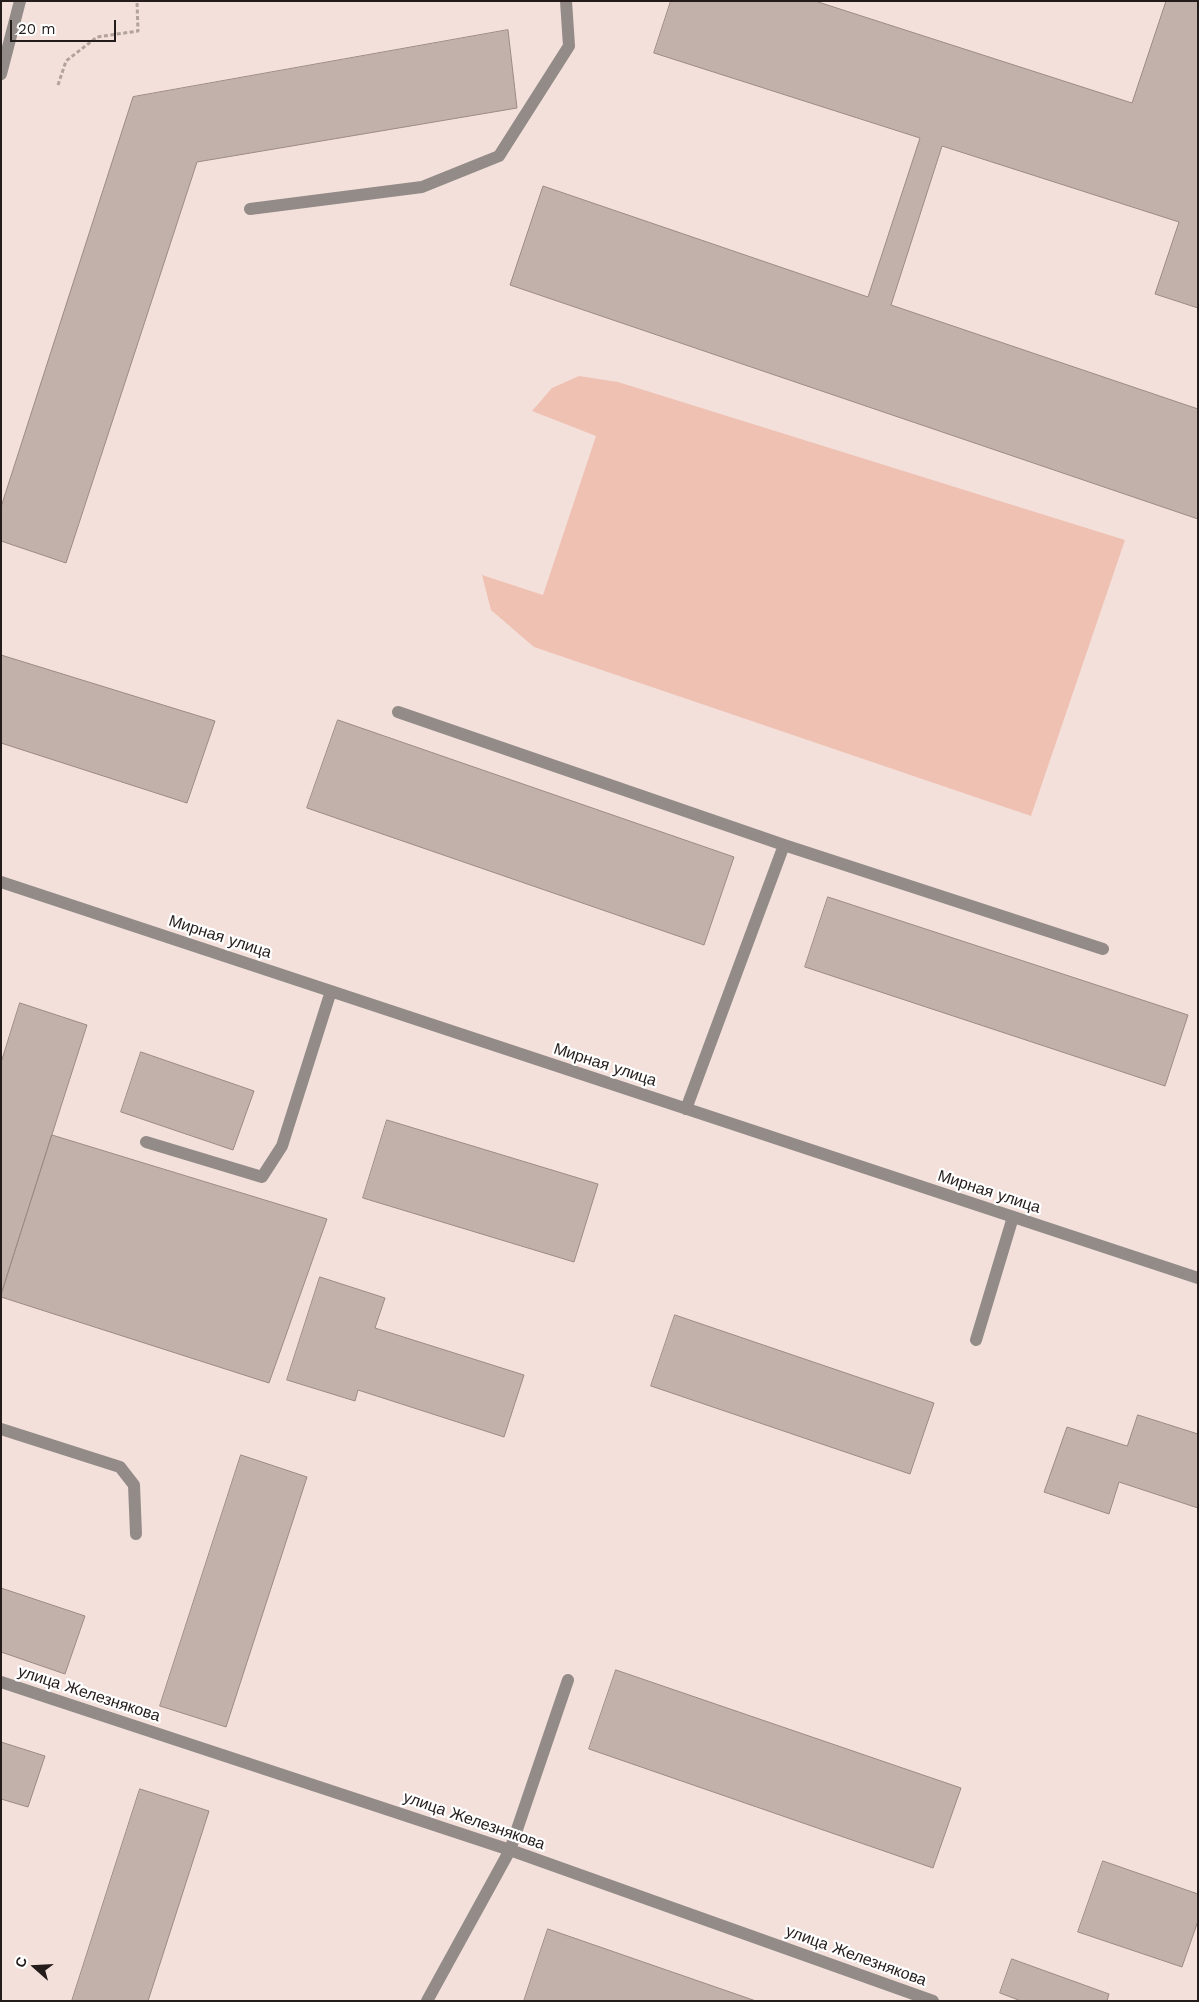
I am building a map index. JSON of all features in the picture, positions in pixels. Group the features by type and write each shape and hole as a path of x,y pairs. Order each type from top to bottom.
{"street":[{"path":"1,74 20,1"},
{"path":"250,209 422,187 499,156 569,46 566,1"},
{"path":"398,712 784,845 1103,949"},
{"path":"686,1108 784,845"},
{"name":"Мирная улица","path":"1,882 1198,1278"},
{"path":"146,1142 262,1177 282,1146 331,991"},
{"path":"976,1340 1013,1217"},
{"path":"1,1430 120,1467 134,1485 136,1534"},
{"path":"427,2001 510,1850 568,1680"},
{"name":"улица Железнякова","path":"1,1682 510,1850 933,2001"}],"path":[{"path":"58,85 66,61 97,37 138,31 137,1"}],"shaded area":[{"path":"579,376 618,382 1125,540 1031,816 534,647 491,610 482,575 543,595 596,436 532,411 552,388"}],"building":[{"path":"671,1 815,1 1132,103 1166,1 1198,1 1198,308 1155,294 1179,222 942,146 891,305 1198,409 1198,519 510,285 543,186 868,297 920,138 654,53"},
{"path":"508,30 517,108 197,162 66,563 1,541 1,507 133,97"},
{"path":"1,655 215,721 187,803 1,743"},
{"path":"338,720 734,857 704,945 307,808"},
{"path":"828,897 1188,1015 1165,1086 805,967"},
{"path":"20,1003 87,1025 1,1294 1,1063"},
{"path":"141,1052 254,1091 233,1150 121,1112"},
{"path":"387,1120 598,1184 574,1262 363,1198"},
{"path":"52,1135 327,1219 269,1383 1,1297"},
{"path":"320,1277 385,1298 375,1328 524,1375 504,1437 358,1390 355,1401 287,1380"},
{"path":"675,1315 934,1403 910,1474 651,1386"},
{"path":"1138,1415 1198,1434 1198,1508 1119,1482 1109,1514 1044,1492 1067,1427 1127,1446"},
{"path":"241,1455 307,1477 226,1727 160,1706"},
{"path":"1,1588 85,1616 65,1674 1,1652"},
{"path":"616,1670 961,1788 933,1868 589,1749"},
{"path":"1,1742 45,1756 28,1807 1,1799"},
{"path":"140,1789 209,1811 148,2001 72,2001"},
{"path":"1103,1861 1198,1894 1198,1921 1182,1967 1078,1932"},
{"path":"548,1929 756,2001 524,2001"},
{"path":"1012,1959 1109,1994 1107,2001 1021,2001 1000,1993"}]}
